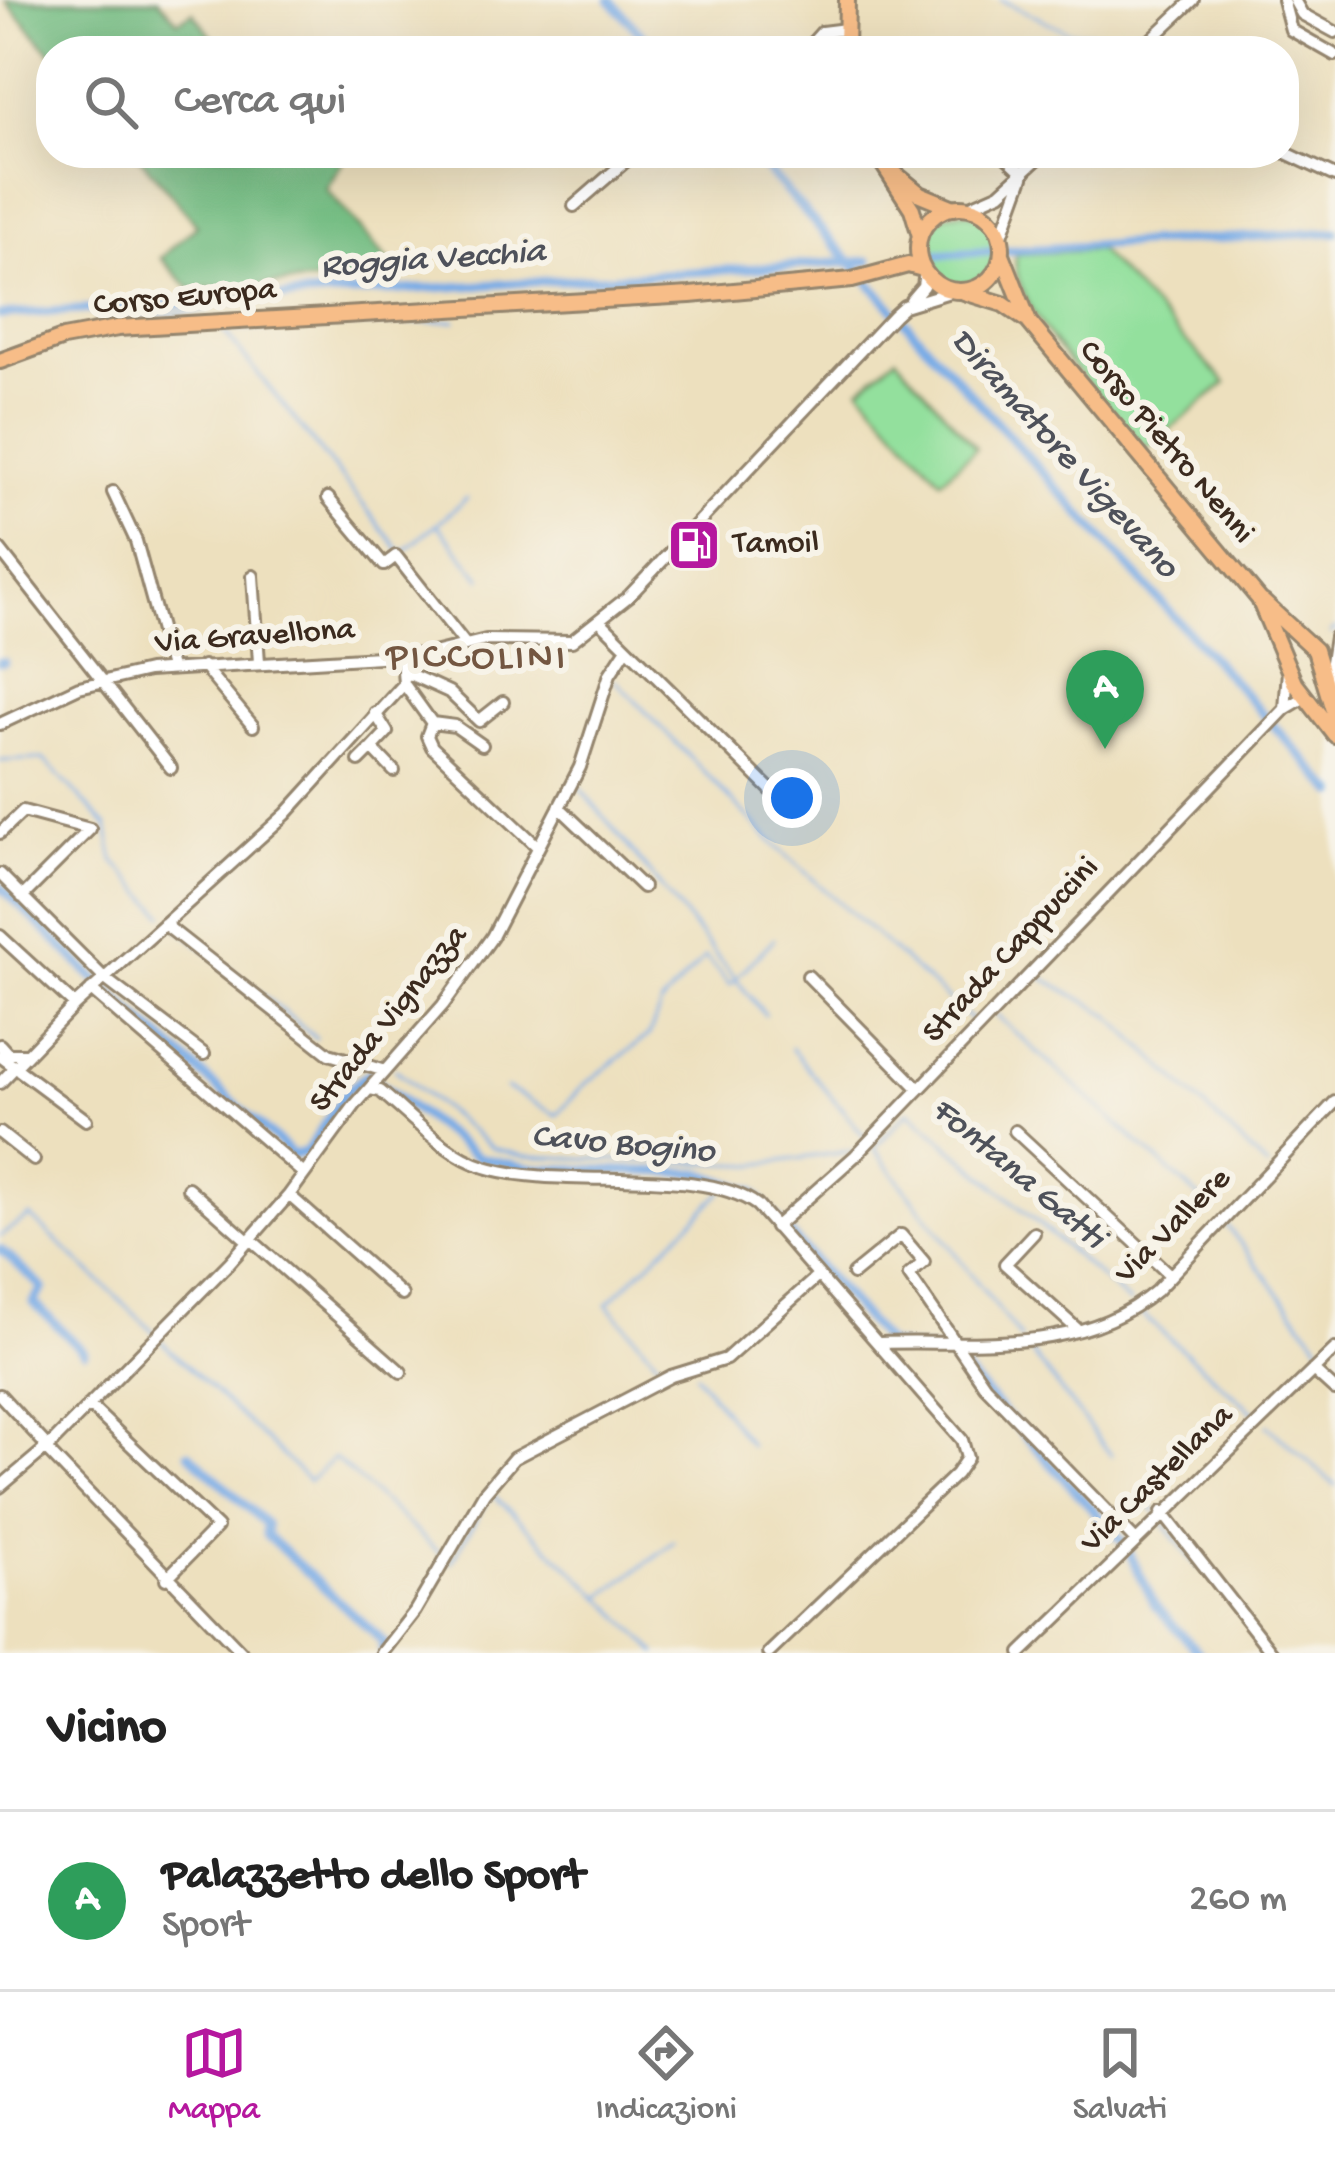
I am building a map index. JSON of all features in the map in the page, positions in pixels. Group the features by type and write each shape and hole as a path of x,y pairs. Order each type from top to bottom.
{"main road":[{"path":"846,36 848,0"},
{"path":"886,168 912,209 924,271"},
{"path":"880,272 908,265 956,291 988,281 1002,248 992,221 905,184 890,168"},
{"path":"880,272 920,239 933,217 960,208"},
{"name":"Corso Pietro Nenni","path":"1002,248 1029,322"},
{"name":"Corso Europa","path":"0,361 63,338 118,328 668,296 852,280 880,272"},
{"name":"Corso Pietro Nenni","path":"956,291 1004,304 1029,322 1259,599 1313,646 1328,682 1335,717"},
{"name":"Corso Pietro Nenni","path":"1259,599 1305,698 1335,734"},
{"path":"1288,666 1294,654 1313,646"},
{"path":"1305,698 1328,682"}],"street":[{"path":"1155,36 1193,0"},
{"path":"1283,0 1291,30 1330,52 1335,31 1302,14 1294,0"},
{"path":"818,36 846,29"},
{"path":"1299,159 1335,176"},
{"path":"574,206 618,168"},
{"path":"1018,168 1024,174"},
{"path":"960,208 1000,193 1030,168"},
{"path":"1002,248 1024,174"},
{"path":"900,309 923,286 924,271"},
{"name":"Via Gravellona","path":"0,724 99,680 171,668 402,656 486,640 563,643 602,623 900,309 956,291"},
{"path":"113,492 136,541 171,668"},
{"path":"328,498 384,565 396,556 466,645"},
{"path":"0,550 171,768"},
{"path":"253,576 259,662"},
{"path":"602,623 796,815"},
{"path":"1313,646 1335,636"},
{"path":"1328,682 1335,636"},
{"name":"Strada Vignazza","path":"0,1487 89,1406 289,1196 492,937 580,767 610,674 627,648"},
{"path":"402,656 404,678 432,723"},
{"path":"203,666 253,726"},
{"path":"1285,709 1288,666"},
{"path":"404,678 449,692 479,721 503,702"},
{"path":"1,1082 92,989 286,814 404,678"},
{"name":"Strada Cappuccini","path":"775,1226 920,1090 1285,709 1305,698"},
{"path":"359,761 387,732 375,712"},
{"path":"432,723 455,726 482,746"},
{"path":"432,723 427,736 432,747 538,847"},
{"path":"372,748 394,771"},
{"path":"560,807 643,887"},
{"path":"0,833 23,811 90,829 22,897"},
{"path":"0,874 104,979 204,1054"},
{"path":"164,924 329,1054 382,1075 380,1091 461,1158 487,1168 576,1181 724,1186 757,1205 884,1343 962,1441 967,1458 769,1653"},
{"path":"0,936 75,1005"},
{"path":"808,976 920,1090"},
{"path":"92,989 304,1174"},
{"path":"0,1052 28,1053"},
{"path":"0,1052 86,1120"},
{"path":"0,1052 1,1082"},
{"name":"Via Vallere","path":"884,1343 1021,1343 1077,1329 1140,1304 1335,1102"},
{"path":"1015,1131 1170,1275"},
{"path":"0,1133 34,1160"},
{"path":"188,1188 401,1372"},
{"path":"289,1196 402,1294"},
{"path":"1034,1233 1005,1264 1077,1329"},
{"path":"853,1274 901,1235 924,1262 909,1275 985,1386 1132,1541"},
{"path":"382,1653 425,1597 484,1493 514,1458 671,1376 726,1359 818,1276"},
{"name":"Via Castellana","path":"1021,1653 1335,1349"},
{"path":"1313,1370 1335,1390"},
{"path":"0,1395 166,1579 242,1653"},
{"path":"89,1406 218,1527 166,1579"},
{"path":"1162,1512 1272,1653"}],"green space":[{"path":"5,0 158,0 178,21 193,12 211,36 36,36"},
{"path":"149,168 339,168 326,189 402,277 190,289 161,258 197,225"},
{"path":"961,212 986,223 997,248 986,273 961,284 936,273 925,248 936,223"},
{"path":"1098,250 1226,383 1146,449 1064,356 1028,301 1018,276 1016,254"},
{"path":"896,357 976,448 941,480 860,388"}],"waterway":[{"name":"Diramatore Vigevano","path":"610,0 643,36"},
{"path":"1001,0 1069,32 1146,36"},
{"name":"Diramatore Vigevano","path":"765,168 1335,793"},
{"name":"Roggia Vecchia","path":"930,255 1335,232"},
{"name":"Roggia Vecchia","path":"0,315 869,261"},
{"path":"96,320 208,311 202,299"},
{"path":"237,330 455,321"},
{"path":"222,329 402,553 437,524 482,579"},
{"path":"438,523 467,498"},
{"path":"1331,633 1335,629"},
{"path":"615,680 777,847 976,1024"},
{"name":"Fontana Gatti","path":"0,761 43,759 107,826 114,861 164,915"},
{"path":"578,785 765,1015"},
{"name":"Cavo Bogino","path":"0,886 95,979 293,1155 306,1152 345,1093 368,1074 477,1157 528,1168 701,1173 752,1191 888,1345 951,1356 1125,1544 1155,1605 1199,1653"},
{"name":"Fontana Gatti","path":"174,924 316,1038"},
{"path":"738,976 774,939"},
{"path":"506,1088 557,1115 584,1085 649,1035 662,1003 705,957 730,985 735,980"},
{"path":"1039,969 1043,978 1108,1014 1267,1167"},
{"path":"996,1015 1212,1209"},
{"path":"791,1048 866,1138"},
{"name":"Fontana Gatti","path":"367,1060 388,1063"},
{"name":"Fontana Gatti","path":"395,1069 492,1148 523,1156 754,1165 852,1151"},
{"name":"Fontana Gatti","path":"1021,1339 874,1148 909,1111 1130,1303"},
{"path":"666,1371 607,1304 722,1192"},
{"path":"0,1236 30,1216 155,1333"},
{"path":"1224,1222 1325,1352"},
{"path":"0,1249 43,1288 33,1302 84,1352"},
{"path":"1139,1312 1160,1294"},
{"name":"Fontana Gatti","path":"1138,1311 1257,1415"},
{"path":"161,1341 309,1481 334,1458 441,1554"},
{"path":"1025,1345 1111,1455"},
{"path":"696,1374 750,1445"},
{"name":"Fontana Gatti","path":"1267,1425 1335,1485"},
{"path":"189,1453 266,1524 266,1535 386,1644 382,1648"},
{"path":"491,1493 501,1481"},
{"path":"451,1563 491,1493 601,1597 674,1542"},
{"path":"1147,1501 1155,1512"},
{"path":"1163,1523 1198,1567"},
{"path":"602,1598 657,1653"}],"place":[{"name":"Tamoil","path":"694,545"},
{"name":"Palazzetto dello Sport","path":"1105,749"}],"district":[{"name":"PICCOLINI","path":"477,660"}]}
